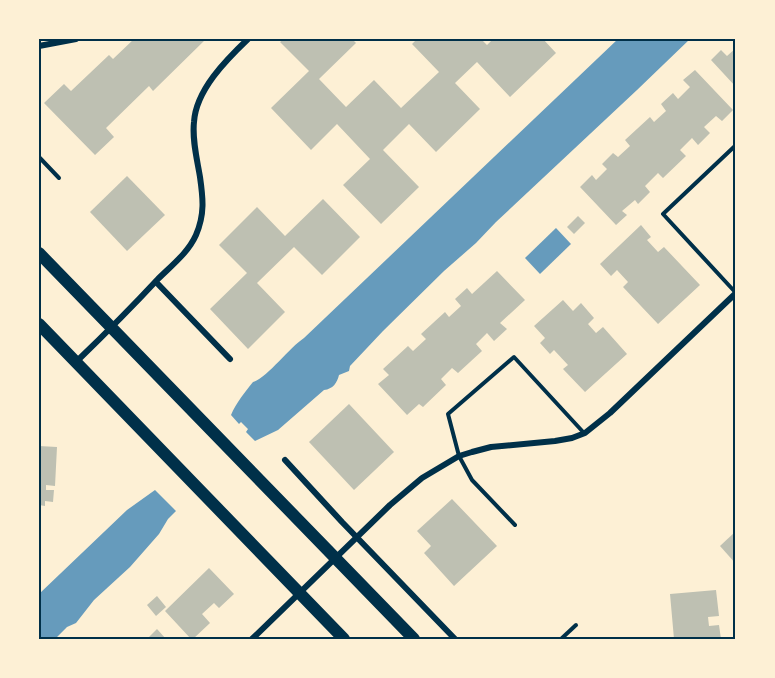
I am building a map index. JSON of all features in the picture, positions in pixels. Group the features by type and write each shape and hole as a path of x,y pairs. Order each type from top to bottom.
{"main road":[{"path":"39,254 414,639"},
{"path":"39,324 344,639"}],"street":[{"path":"44,43 59,43 75,39"},
{"path":"76,362 190,246 200,224 204,202 194,134 197,107 214,75 248,39"},
{"path":"156,282 230,359"},
{"path":"252,639 357,537 422,478 459,456 491,447 555,441 585,433 610,413 736,293"},
{"path":"285,460 455,639"}],"lane":[{"path":"736,145 663,214 736,293"},
{"path":"39,157 59,178"},
{"path":"515,525 472,480 459,456 448,414 514,357 585,433"},
{"path":"561,639 576,625"}],"water":[{"path":"618,39 690,39 444,271 383,331 350,366 349,371 339,375 334,385 324,390 278,430 255,441 246,432 248,429 241,422 239,424 231,415 253,382 272,369"},
{"path":"556,228 571,244 540,274 525,258"},
{"path":"155,490 176,511 159,534 130,567 94,600 76,623 67,627 55,639 39,639 39,594 127,510"}],"building":[{"path":"134,39 206,39 153,91 149,86 106,128 114,137 95,155 44,103 64,84 71,91 109,55 113,59"},
{"path":"284,39 352,39 356,43 319,79 346,107 374,80 401,108 439,72 412,44 417,39 481,39 487,45 493,39 543,39 556,53 510,97 477,62 455,83 480,109 436,152 409,124 383,150 419,187 381,224 343,185 370,159 337,124 311,150 271,108 309,71 280,42"},
{"path":"736,48 736,87 711,60 721,50 727,56"},
{"path":"695,70 733,110 722,121 716,116 704,127 710,133 698,145 692,138 680,150 686,156 663,178 658,173 645,186 650,192 638,204 635,200 622,211 627,215 616,225 580,187 592,175 596,180 607,169 602,164 613,153 618,157 630,146 625,140 650,117 654,122 666,111 661,104 673,93 678,99 690,87 683,80"},
{"path":"127,176 165,215 127,251 90,212"},
{"path":"323,199 360,237 322,275 294,247 257,283 285,312 248,349 210,309 247,273 219,245 257,207 285,236"},
{"path":"578,216 585,223 574,234 567,227"},
{"path":"641,225 651,237 647,240 658,252 664,247 700,285 658,324 623,287 628,282 617,270 611,276 600,264"},
{"path":"497,271 525,300 500,323 507,329 494,341 487,333 476,344 482,351 458,373 452,368 441,379 446,385 423,407 419,404 407,415 378,384 389,375 383,369 408,346 413,351 426,339 421,334 445,312 449,317 461,306 455,299 467,288 472,294"},
{"path":"563,300 573,311 581,303 594,318 588,324 596,333 603,327 627,354 585,392 563,369 568,365 554,350 550,354 540,343 545,338 534,326"},
{"path":"349,404 394,452 354,490 309,442"},
{"path":"39,446 57,447 55,486 46,485 46,490 54,490 53,502 45,501 45,506 39,505"},
{"path":"452,499 497,546 454,586 424,553 431,546 417,531"},
{"path":"736,531 736,564 720,546"},
{"path":"209,568 234,594 219,608 214,603 202,614 210,623 191,639 165,611"},
{"path":"716,590 719,616 708,617 709,626 719,625 721,639 674,639 670,594"},
{"path":"157,596 166,607 156,616 147,605"},
{"path":"157,629 166,639 147,639"}]}
